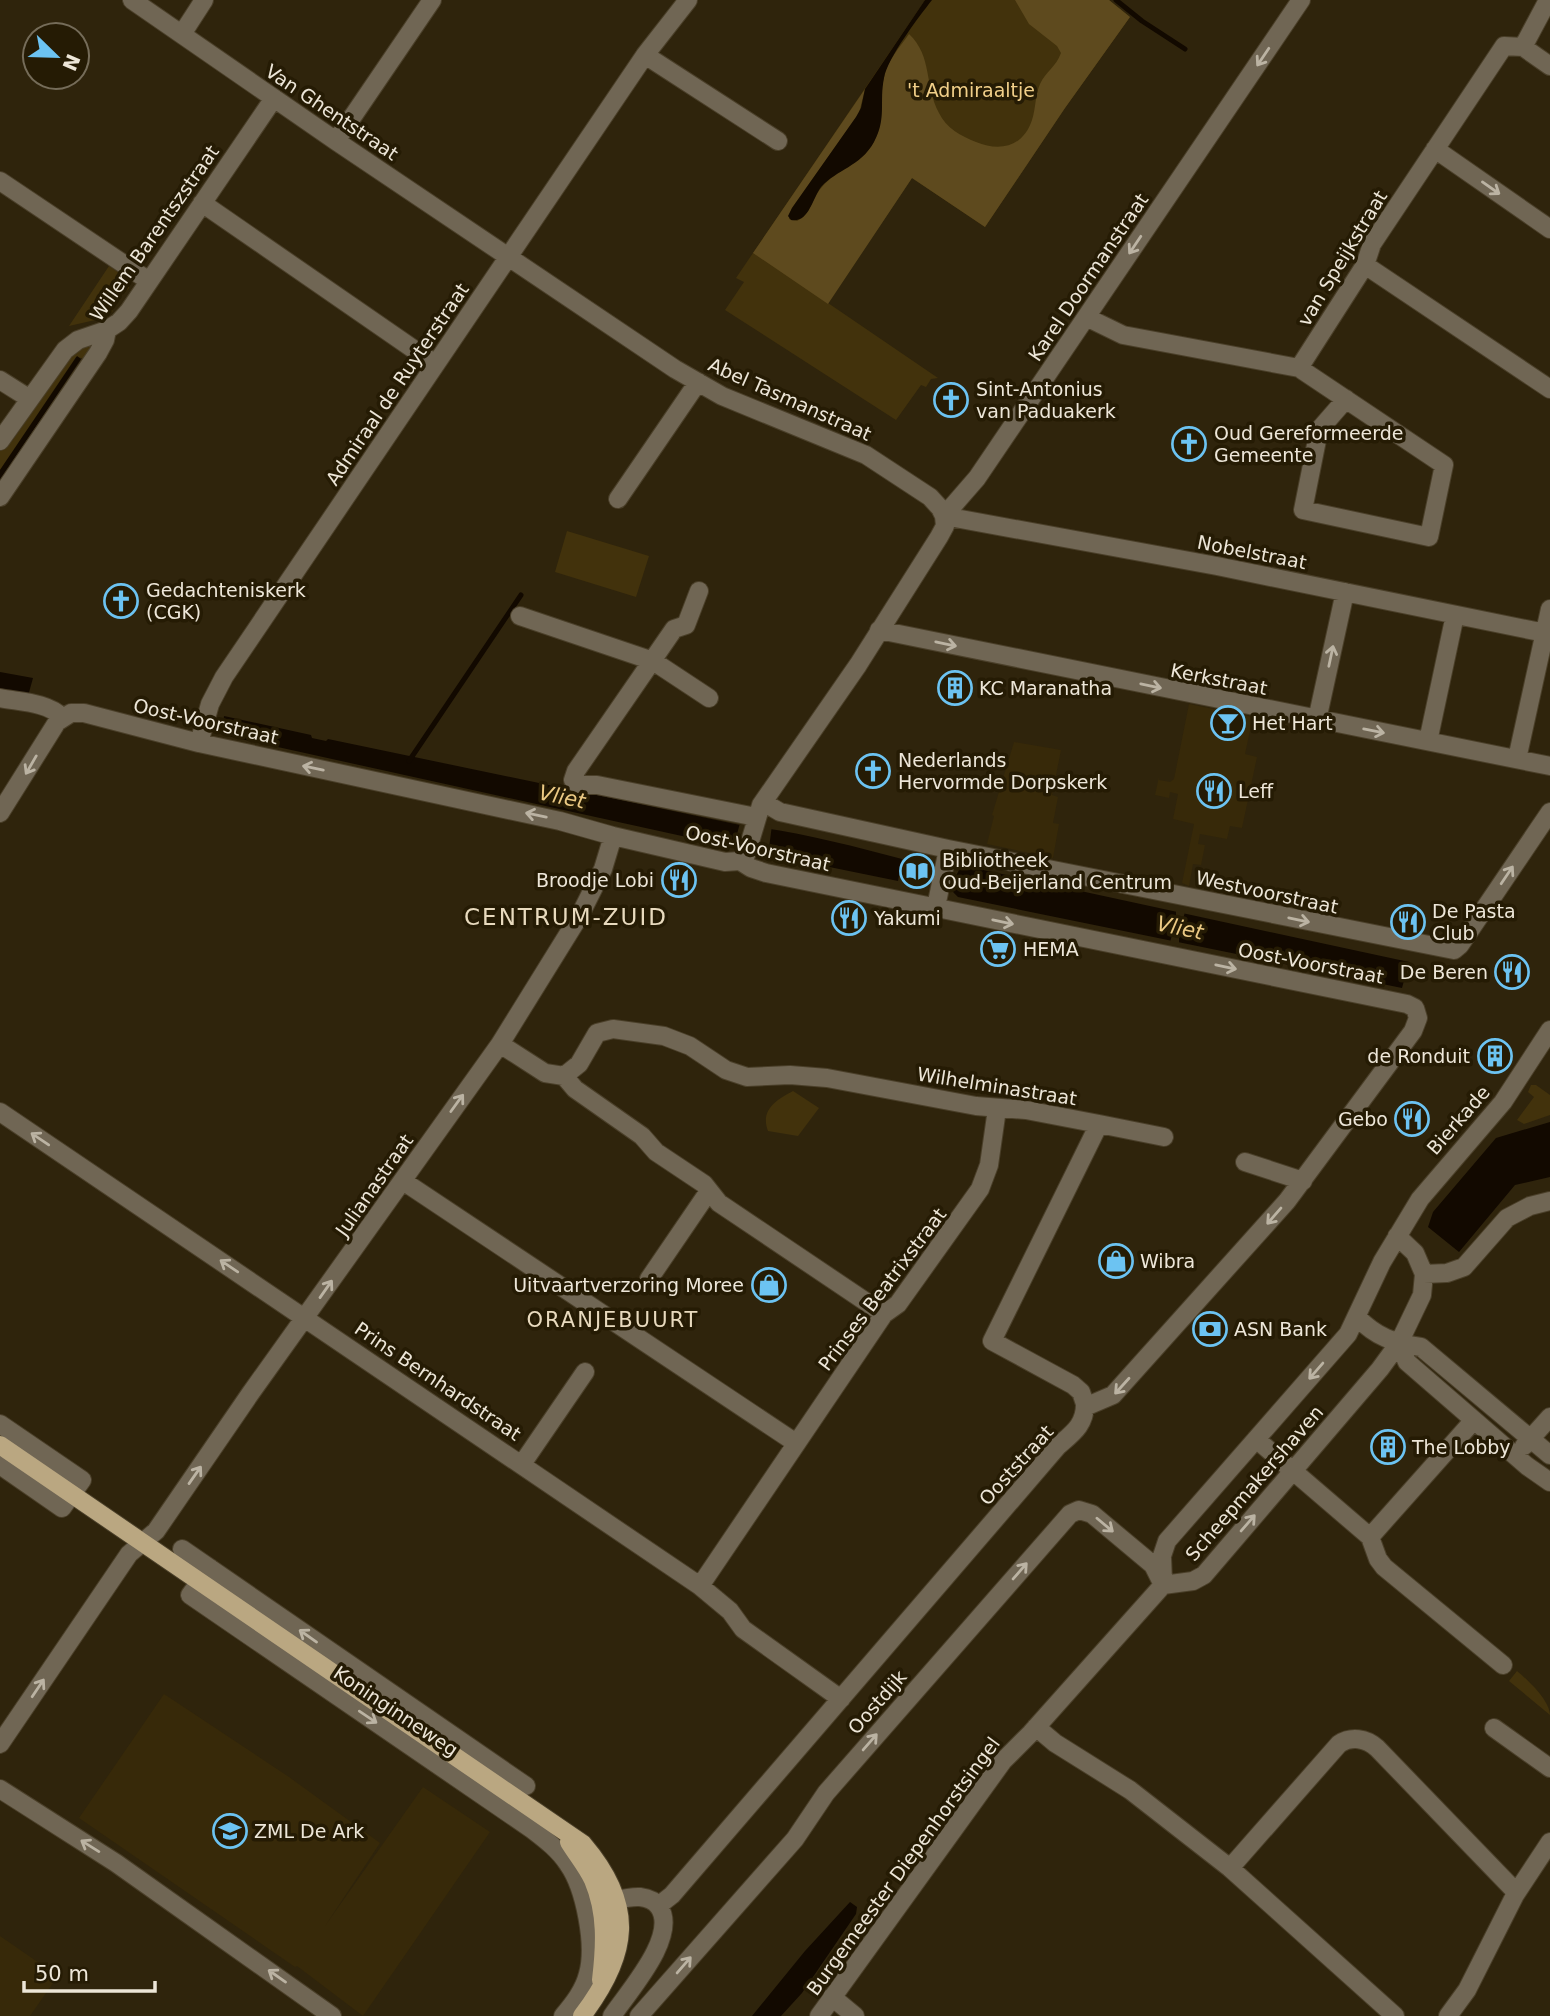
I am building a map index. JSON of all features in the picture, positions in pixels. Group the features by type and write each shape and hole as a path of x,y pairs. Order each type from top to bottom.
{"main road":[{"name":"Koninginneweg","path":"0,1445 562,1830 592,1879 620,1917 617,1958 600,1989 570,2015"}],"street":[{"name":"Van Ghentstraat","path":"132,0 509,257"},
{"path":"182,34 204,0"},
{"path":"336,141 432,0"},
{"name":"Admiraal de Ruyterstraat","path":"200,743 210,704 224,677 645,55 688,0"},
{"name":"Karel Doormanstraat","path":"744,857 757,814 939,537 944,526 944,516 978,478 1301,0"},
{"path":"1548,0 1523,47 1550,66"},
{"name":"van Speijkstraat","path":"1299,368 1365,265 1371,244 1504,46 1523,47"},
{"path":"645,55 778,141"},
{"name":"Willem Barentszstraat","path":"0,497 97,354 107,330 124,317 274,98"},
{"path":"1435,149 1550,229"},
{"path":"0,181 149,281"},
{"path":"202,203 435,364"},
{"name":"Abel Tasmanstraat","path":"509,257 722,396 866,456 930,497 944,516"},
{"path":"1365,265 1550,389"},
{"path":"1086,317 1123,335 1299,368 1346,399 1444,465 1429,537 1303,510 1319,429 1346,399"},
{"path":"0,441 65,350 78,340 107,330"},
{"path":"0,380 30,399"},
{"path":"618,499 698,382"},
{"name":"Nobelstraat","path":"944,516 1345,592 1547,634"},
{"path":"653,661 674,629 686,625 699,591"},
{"path":"1317,720 1345,592"},
{"path":"1517,759 1547,634 1550,609"},
{"path":"520,615 653,661 709,698"},
{"path":"1430,732 1455,615"},
{"name":"Kerkstraat","path":"879,630 1550,766"},
{"name":"Westvoorstraat","path":"653,661 576,771 574,782 578,785 597,785 757,814 780,812 948,849 1454,950 1458,948 1550,812"},
{"path":"0,698 45,707 62,718 52,728 0,813"},
{"name":"Oost-Voorstraat","path":"62,718 71,713 84,713 200,743 560,821 725,862 744,857 751,868 766,873 1407,1004 1415,1008 1418,1013 1413,1031 1303,1181"},
{"name":"Julianastraat","path":"0,1744 129,1554 156,1531 500,1044 580,915 603,869 613,836"},
{"path":"936,907 948,849"},
{"name":"Wilhelminastraat","path":"564,1076 579,1064 597,1033 613,1029 654,1034 674,1040 690,1046 726,1070 747,1077 790,1074 816,1076 997,1109 1026,1110 1099,1124 992,1341 1073,1385 1083,1396 1086,1407"},
{"name":"Bierkade","path":"1357,1317 1372,1280 1431,1184 1509,1094 1550,1030"},
{"path":"500,1044 545,1073 564,1076 575,1088 642,1136 656,1152 700,1181 719,1203 884,1314"},
{"name":"Prinses Beatrixstraat","path":"700,1586 884,1314 898,1304 980,1189 989,1166 997,1109"},
{"name":"Prins Bernhardstraat","path":"0,1112 700,1586 730,1611 743,1629 841,1699"},
{"path":"1099,1124 1164,1137"},
{"path":"1086,1407 1108,1399 1118,1391 1278,1213 1303,1181 1245,1162"},
{"path":"402,1181 796,1443"},
{"path":"649,1279 709,1191"},
{"path":"1397,1236 1415,1253 1424,1274 1447,1273 1464,1267 1507,1218 1530,1206 1550,1201"},
{"name":"Scheepmakershaven","path":"1357,1317 1348,1334 1167,1542 1162,1556 1163,1585 1193,1581 1204,1575 1385,1363 1399,1343 1422,1295 1424,1274"},
{"path":"1357,1317 1374,1333 1399,1343 1421,1347 1550,1455"},
{"path":"1399,1343 1407,1362 1550,1482"},
{"path":"522,1464 585,1372"},
{"name":"Ooststraat","path":"658,1906 673,1893 1058,1446 1076,1431 1086,1407"},
{"path":"1516,1456 1550,1417"},
{"path":"1370,1537 1474,1420"},
{"path":"0,1424 82,1480 62,1508 0,1465"},
{"path":"1256,1439 1370,1537 1384,1567 1503,1665"},
{"name":"Oostdijk","path":"639,2016 795,1839 825,1793 1068,1516 1077,1510 1090,1513 1153,1565 1163,1585"},
{"name":"Koninginneweg","path":"182,1549 200,1581 559,1852 569,1865 578,1885 590,1940 590,1965 570,2015"},
{"name":"Koninginneweg","path":"200,1581 526,1786"},
{"name":"Burgemeester Diepenhorstsingel","path":"819,2016 1003,1761 1163,1585"},
{"path":"1036,1727 1130,1790 1230,1868 1395,2016"},
{"path":"1494,1728 1550,1768"},
{"path":"1230,1868 1339,1744 1356,1739 1373,1744 1516,1892"},
{"path":"0,1789 127,1871 332,2016"},
{"path":"1448,2016 1463,1997 1516,1892 1550,1842"},
{"path":"608,1902 641,1897 649,1899 658,1906 664,1923 659,1946 611,2016"},
{"path":"832,1997 855,2016"}],"shaded area":[{"name":"'t Admiraaltje","path":"1015,0 1109,0 1130,17 985,227 912,178 828,304 753,253 865,89 859,113 792,208 789,219 797,221 802,218 822,187 861,158 872,145 881,120 882,86 888,65 909,34 922,52 934,103 950,127 970,140 994,147 1010,145 1023,136 1032,120 1040,84 1061,53 1057,46 1029,24"},
{"path":"1189,704 1253,717 1245,754 1257,757 1242,828 1230,826 1227,839 1200,834 1198,844 1205,845 1201,865 1193,864 1189,886 1182,883 1194,824 1173,819 1178,794 1170,792 1169,798 1155,795 1159,777 1159,780 1170,782 1174,779"},
{"path":"1014,742 1061,750 1052,795 1058,797 1053,823 1059,824 1053,858 987,844 994,816 992,815"},
{"name":"ZML De Ark","path":"164,1694 289,1777 380,1843 325,1926 423,1787 490,1832 363,2016 297,1966 79,1818"},
{"path":"0,1936 58,1976 30,2016 0,2016"}],"green space":[{"name":"'t Admiraaltje","path":"925,0 1109,0 1130,17 985,227 912,178 828,303 938,378 931,379 926,387 921,385 896,420 725,310 744,282 736,278"},
{"path":"109,266 127,278 129,288 125,293 115,286 103,304 113,311 104,318 69,326"},
{"path":"97,341 87,359 76,357 0,470 0,451 13,440 71,354"},
{"path":"567,531 649,556 636,597 555,572"},
{"path":"1531,1085 1536,1085 1550,1095 1550,1115 1524,1124 1517,1120 1534,1097 1528,1092"},
{"path":"793,1091 819,1108 798,1136 768,1131 766,1117 771,1106"},
{"path":"1517,1671 1542,1697 1550,1715 1509,1681"}],"water":[{"path":"925,0 932,0 904,38 887,69 883,87 882,118 874,142 862,157 821,187 802,218 791,220 788,216 792,208 856,117 865,89"},
{"path":"77,356 81,359 0,480 0,470"},
{"path":"0,672 33,678 28,696 0,690"},
{"name":"Vliet","path":"224,716 311,735 312,738 326,741 328,739 842,844 902,859 898,881 232,737 223,733"},
{"name":"Vliet","path":"961,866 1409,962 1402,988 958,897 953,892 955,878"},
{"path":"1550,1122 1550,1177 1515,1185 1459,1252 1428,1227 1433,1212 1496,1138"},
{"path":"850,1902 857,1907 856,1914 802,1993 781,2016 752,2016 805,1951"}],"pier":[{"path":"740,823 772,825 768,856 733,849"},
{"path":"1176,910 1185,912 1179,944 1170,942 1176,922"}],"waterway":[{"path":"1116,0 1185,49"},
{"path":"409,761 521,595"}],"place":[{"name":"Sint-Antonius van Paduakerk","path":"951,400"},
{"name":"Oud Gereformeerde Gemeente","path":"1189,444"},
{"name":"Gedachteniskerk (CGK)","path":"121,601"},
{"name":"KC Maranatha","path":"955,688"},
{"name":"Het Hart","path":"1228,723"},
{"name":"Nederlands Hervormde Dorpskerk","path":"873,771"},
{"name":"Leff","path":"1214,791"},
{"name":"Bibliotheek Oud-Beijerland Centrum","path":"917,871"},
{"name":"Broodje Lobi","path":"679,880"},
{"name":"Yakumi","path":"849,918"},
{"name":"De Pasta Club","path":"1408,922"},
{"name":"HEMA","path":"998,949"},
{"name":"De Beren","path":"1512,972"},
{"name":"de Ronduit","path":"1495,1056"},
{"name":"Gebo","path":"1412,1119"},
{"name":"Wibra","path":"1116,1261"},
{"name":"Uitvaartverzoring Moree","path":"769,1285"},
{"name":"ASN Bank","path":"1210,1329"},
{"name":"The Lobby","path":"1388,1447"},
{"name":"ZML De Ark","path":"230,1831"}],"district":[{"name":"CENTRUM-ZUID","path":"566,917"},
{"name":"ORANJEBUURT","path":"613,1320"}]}
